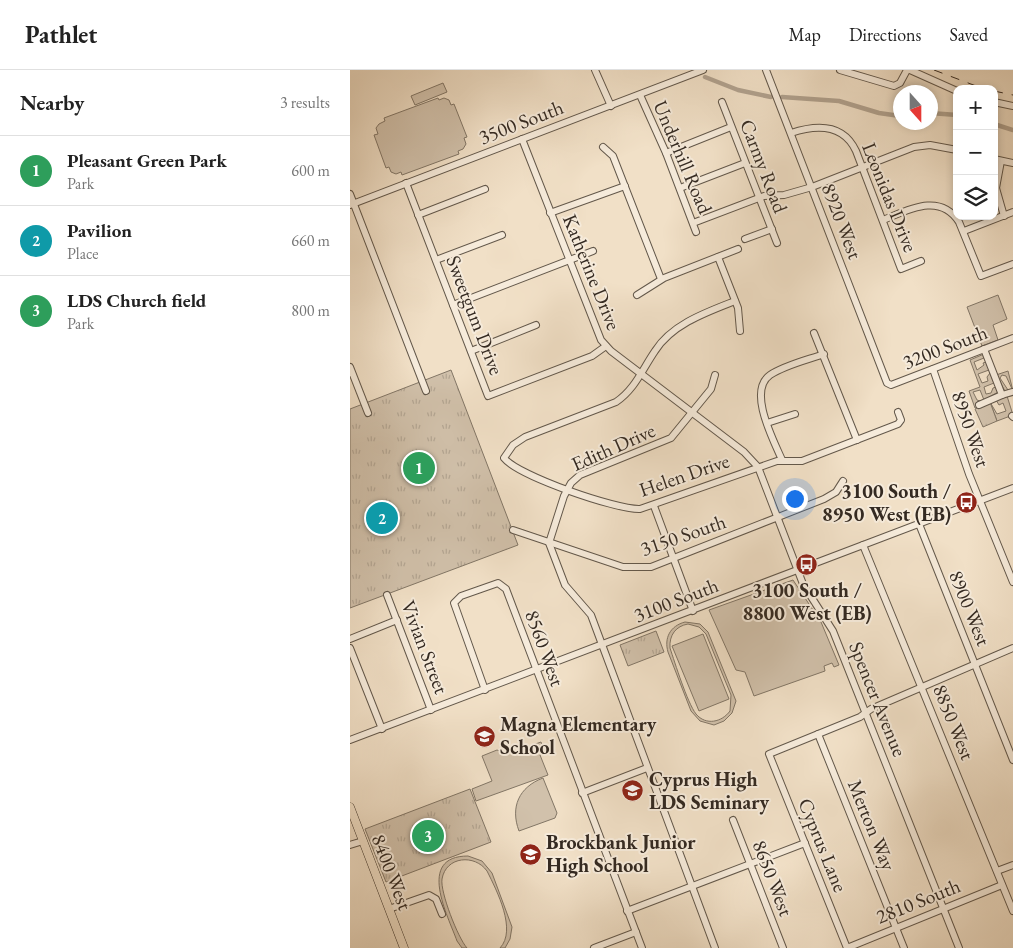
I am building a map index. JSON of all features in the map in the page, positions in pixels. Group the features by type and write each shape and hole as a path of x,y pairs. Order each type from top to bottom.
{"main road":[{"name":"8400 West","path":"350,807 404,948"}],"street":[{"path":"595,70 611,106"},
{"name":"8920 West","path":"766,70 888,384"},
{"path":"840,70 892,86 899,84 908,70 953,89"},
{"name":"3500 South","path":"352,204 700,71"},
{"name":"Underhill Road","path":"640,95 666,153 696,232"},
{"name":"Carmy Road","path":"722,102 777,243"},
{"path":"998,103 1013,106"},
{"name":"Leonidas Drive","path":"791,133 814,126 842,135 854,147 901,269 921,261"},
{"path":"666,153 732,127"},
{"name":"Katherine Drive","path":"522,140 596,332 606,346 747,455 758,467"},
{"path":"693,223 760,198 784,195 812,187 920,146 953,149"},
{"path":"603,147 613,156 661,279"},
{"path":"998,160 1013,163"},
{"path":"680,188 745,162"},
{"path":"997,175 997,196 1004,216"},
{"name":"Sweetgum Drive","path":"406,184 488,396 592,356 606,346"},
{"path":"550,213 625,186"},
{"path":"418,215 485,189"},
{"path":"350,194 352,204 426,391"},
{"path":"883,220 921,205 936,205 954,214 964,231 981,276 1013,264"},
{"path":"964,231 1013,212"},
{"path":"745,239 772,229"},
{"path":"436,260 502,235"},
{"path":"638,295 661,279 738,249"},
{"path":"453,305 593,251"},
{"path":"718,257 740,316 740,331"},
{"path":"642,374 660,344 686,323 735,301"},
{"path":"471,351 536,325"},
{"path":"814,332 857,440"},
{"name":"3200 South","path":"888,384 891,385 1013,338"},
{"path":"984,349 1002,396"},
{"path":"782,460 760,402 766,378 775,372 824,354"},
{"path":"350,367 352,377 368,413"},
{"name":"8950 West","path":"933,369 960,451 1013,582"},
{"name":"Helen Drive","path":"642,374 630,391 616,402 525,437 513,445 504,458 529,475 620,508 640,509 654,506 758,467 782,460 797,462 857,440 900,423 898,412"},
{"name":"Edith Drive","path":"567,489 580,475 665,442 676,434 711,389 715,375"},
{"path":"979,404 1012,392"},
{"path":"767,422 795,414"},
{"name":"Spencer Avenue","path":"758,467 808,594 833,631 959,948"},
{"name":"3150 South","path":"513,530 632,568 651,567 778,519 830,496 840,488 843,481"},
{"name":"3100 South","path":"350,740 694,611 1013,488"},
{"path":"567,489 551,530 549,543 564,585 591,616 715,948"},
{"path":"654,506 694,611"},
{"name":"8900 West","path":"919,524 1013,760"},
{"name":"8850 West","path":"863,545 1013,911"},
{"name":"8560 West","path":"485,690 454,607 454,602 459,598 496,583 502,584 506,589 582,794 642,948"},
{"name":"Vivian Street","path":"388,596 431,710"},
{"path":"350,639 397,620"},
{"path":"350,648 382,729"},
{"path":"818,734 866,714 974,663 1013,648"},
{"name":"Cyprus Lane","path":"818,734 768,754 847,948"},
{"name":"Merton Way","path":"818,734 904,948"},
{"path":"582,794 648,768"},
{"name":"8650 West","path":"733,820 783,948"},
{"path":"350,845 363,841"},
{"path":"627,911 804,843"},
{"path":"997,871 1013,865"},
{"name":"2810 South","path":"847,948 1002,885"},
{"path":"389,909 425,895 433,896 442,914"},
{"path":"594,948 636,932"}],"green space":[{"path":"443,83 447,92 415,105 411,96"},
{"path":"438,98 439,100 444,98 449,100 451,105 454,104 467,137 464,138 466,144 463,149 458,151 459,154 402,175 401,172 396,174 391,172 389,167 386,168 374,135 378,134 376,128 385,121 384,118"},
{"path":"998,295 1007,319 993,325 998,340 982,346 967,307"},
{"path":"984,354 984,358 974,362 977,370 986,362 989,370 978,374 982,383 988,381 987,377 990,373 994,383 984,387 986,394 991,393 993,388 996,387 998,392 984,400 980,390 973,392 977,400 980,401 977,402 978,407 975,408 969,391 980,387 970,360"},
{"path":"451,370 518,545 350,608 350,409"},
{"path":"1008,371 1013,391 1006,376 1002,375 1000,378 1008,390 1005,391 996,375"},
{"path":"1007,396 1013,415 997,421 990,402 997,414 1006,411 1003,403 999,405 996,400"},
{"path":"990,402 997,421 983,427 975,409"},
{"path":"793,580 821,622 839,665 834,667 832,663 824,666 825,671 754,696 745,672 736,670 709,610"},
{"path":"685,622 700,624 708,632 736,701 732,713 724,721 714,725 700,721 691,711 668,652 667,642 669,633 675,626","holes":["688,624 699,627 706,634 731,695 730,711 723,718 714,721 704,720 696,714 689,701 670,648 672,635 677,629"]},
{"path":"656,631 664,652 628,666 620,645"},
{"path":"703,634 729,699 699,711 672,646"},
{"path":"541,742 545,753 540,755 548,775 476,801 472,789 492,781 482,756 497,750 508,754"},
{"path":"543,778 557,813 555,818 519,831 516,822 516,806 522,792"},
{"path":"470,789 491,842 386,882 365,829"},
{"path":"468,856 482,861 492,873 512,927 510,939 505,948 500,948 505,940 507,931 506,921 496,889 487,871 482,866 469,860 455,862 449,866 442,879 450,915 467,948 462,948 457,941 443,903 439,876 443,866 452,859"}],"waterway":[{"path":"705,77 738,90 771,97"},
{"path":"782,97 839,101 879,113 893,115"},
{"path":"938,114 953,115"},
{"path":"998,125 1013,130"}],"railway":[{"path":"934,70 973,85"},
{"path":"998,92 1013,95"}],"place":[{"name":"Pleasant Green Park","path":"419,468"},
{"name":"3100 South / 8950 West (EB)","path":"967,502"},
{"name":"Pavilion","path":"382,518"},
{"name":"3100 South / 8800 West (EB)","path":"807,564"},
{"name":"Magna Elementary School","path":"484,736"},
{"name":"Cyprus High LDS Seminary","path":"633,791"},
{"name":"LDS Church field","path":"428,836"},
{"name":"Brockbank Junior High School","path":"530,854"}]}
